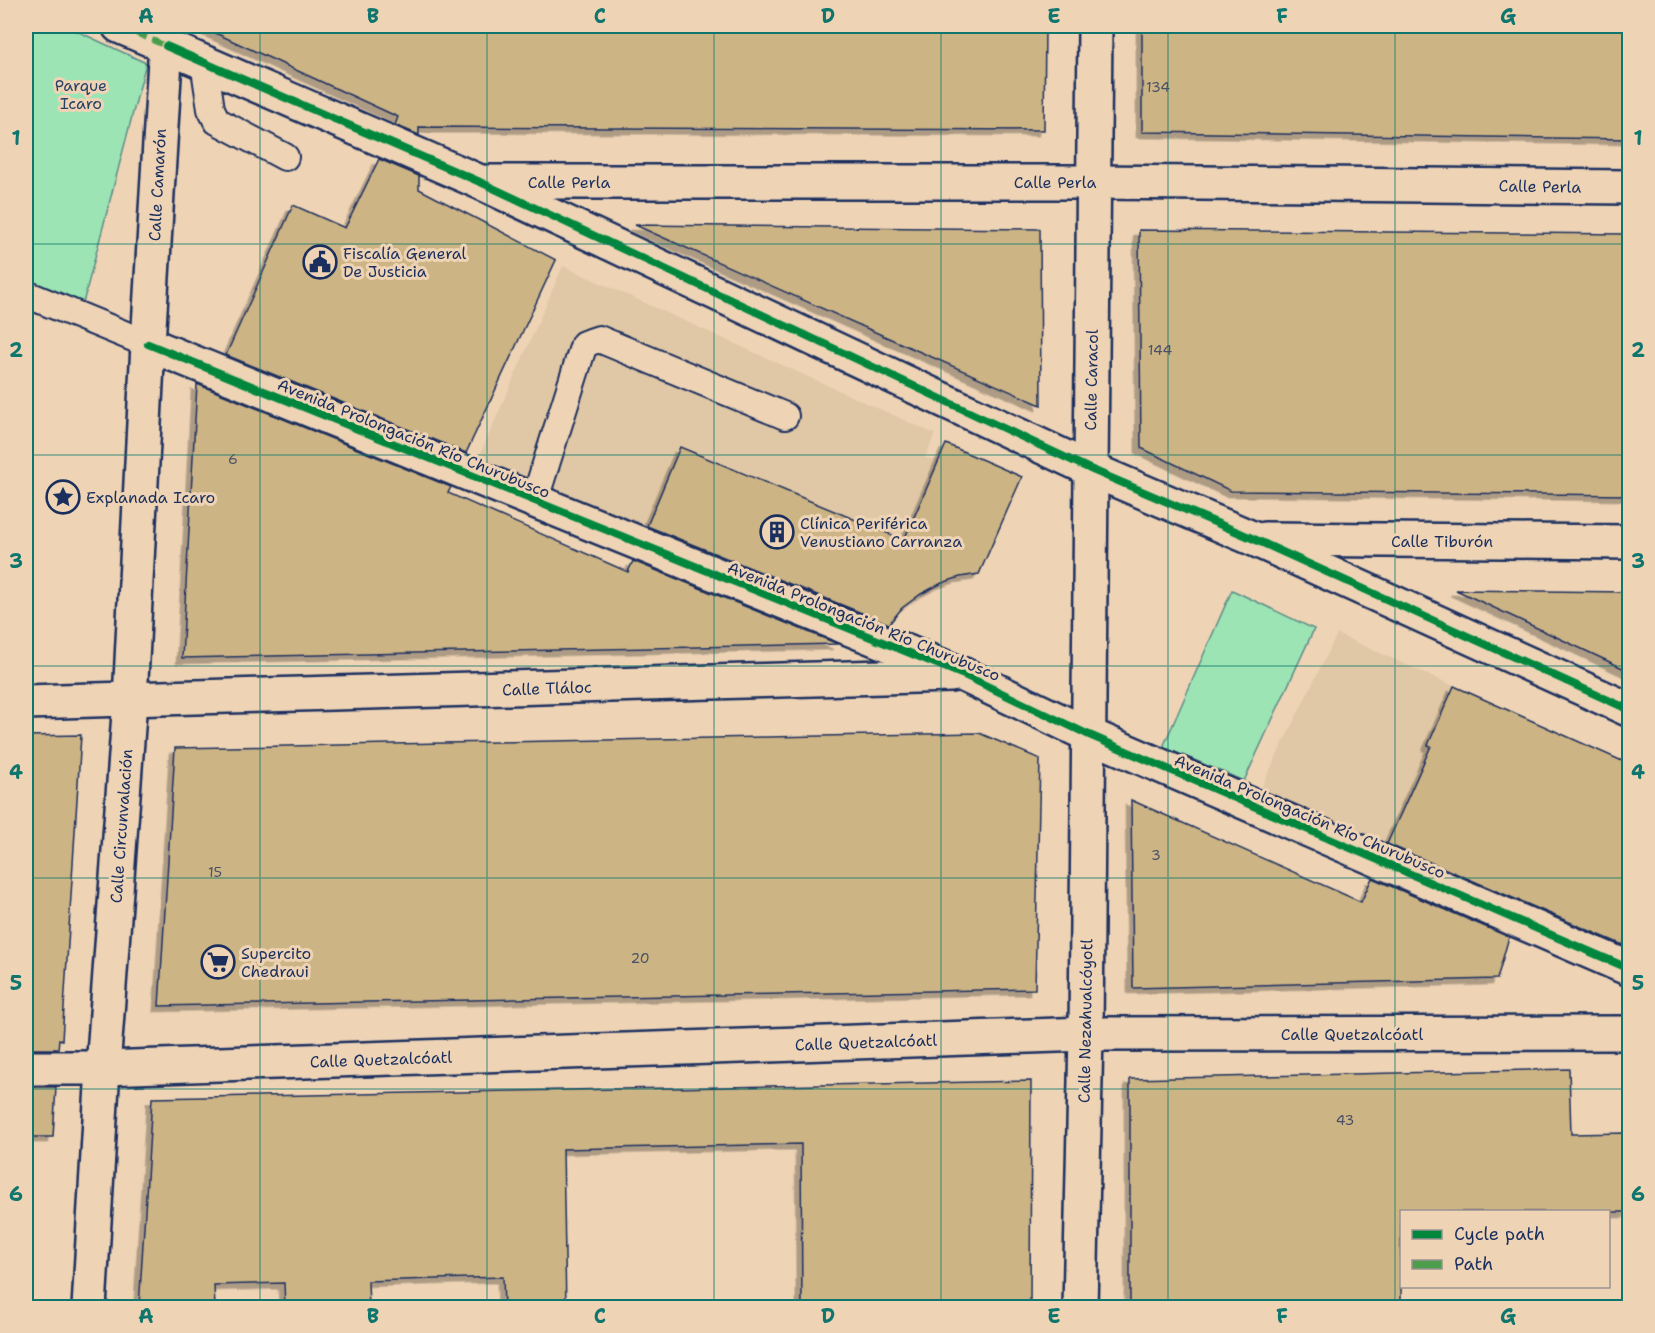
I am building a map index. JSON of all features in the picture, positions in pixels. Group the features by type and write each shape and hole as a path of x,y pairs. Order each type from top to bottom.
{"street":[{"path":"118,26 166,36 204,62 480,182 1090,469 1254,539 1629,710"},
{"name":"Calle Caracol","path":"1087,734 1095,26"},
{"name":"Calle Camarón","path":"148,344 166,36"},
{"name":"Calle Perla","path":"480,182 1093,182 1629,187"},
{"name":"Avenida Prolongación Río Churubusco","path":"148,344 964,675 1087,734 1629,969"},
{"name":"Calle Circunvalación","path":"89,1308 103,1068 130,700 148,344"},
{"name":"Calle Tiburón","path":"1254,539 1629,542"},
{"name":"Calle Tláloc","path":"26,702 964,675"},
{"name":"Calle Nezahualcóyotl","path":"1080,1308 1086,1034 1087,734"},
{"name":"Calle Quetzalcóatl","path":"26,1068 103,1068 1086,1034 1629,1033"}],"lane":[{"path":"204,62 211,109 217,121 285,157"},
{"name":"Avenida Prolongación Río Churubusco","path":"26,294 148,344"},
{"path":"534,502 584,344 599,339 785,416"}],"shaded area":[{"path":"563,266 935,434 925,458 939,461 946,444 1022,477 979,574 942,583 921,594 902,608 887,626 845,609 843,612 479,457"},
{"path":"1337,634 1629,764 1629,959 1258,794"}],"green space":[{"name":"Parque Icaro","path":"26,26 66,26 146,63 82,307 26,280"},
{"path":"1232,590 1314,629 1244,781 1163,747"}],"building":[{"path":"200,26 1045,26 1044,130 419,127 419,135 395,125 398,117"},
{"path":"1142,26 1629,26 1629,139 1142,132"},
{"path":"379,159 419,176 419,189 556,260 466,453 226,355 293,205 345,228"},
{"path":"635,225 1040,229 1041,405 893,340"},
{"path":"1139,230 1629,234 1629,495 1231,491 1141,448"},
{"path":"197,384 451,487 448,493 628,572 633,561 838,644 182,658"},
{"name":"Clínica Periférica Venustiano Carranza","path":"946,444 1022,477 979,574 942,583 921,594 902,608 889,624 647,526 680,447 904,540"},
{"path":"1456,590 1629,592 1629,671"},
{"path":"1454,686 1629,764 1629,929 1623,945 1387,844 1431,746 1428,745"},
{"path":"979,733 1040,759 1035,989 159,1006 175,748"},
{"path":"81,735 62,1040 59,1039 58,1049 26,1049 26,736"},
{"path":"1131,800 1361,902 1372,878 1509,937 1497,979 1133,988"},
{"path":"1569,1069 1571,1134 1629,1133 1629,1212 1610,1212 1610,1210 1400,1210 1401,1308 1130,1308 1130,1079"},
{"path":"1031,1081 1030,1308 802,1308 801,1144 563,1149 566,1308 504,1308 503,1277 368,1281 369,1308 285,1308 284,1283 214,1285 215,1308 139,1308 152,1098"},
{"path":"26,1087 56,1087 53,1137 26,1137"}],"marked path":[{"path":"119,26 166,46"}],"cycle path":[{"path":"166,46 480,182 1090,469 1254,539 1630,710"},
{"path":"148,344 964,675 1087,734 1630,969"}],"place":[{"name":"Fiscalía General De Justicia","path":"320,262"},
{"name":"Explanada Icaro","path":"63,497"},
{"name":"Clínica Periférica Venustiano Carranza","path":"777,532"},
{"name":"Supercito Chedraui","path":"218,962"}]}
